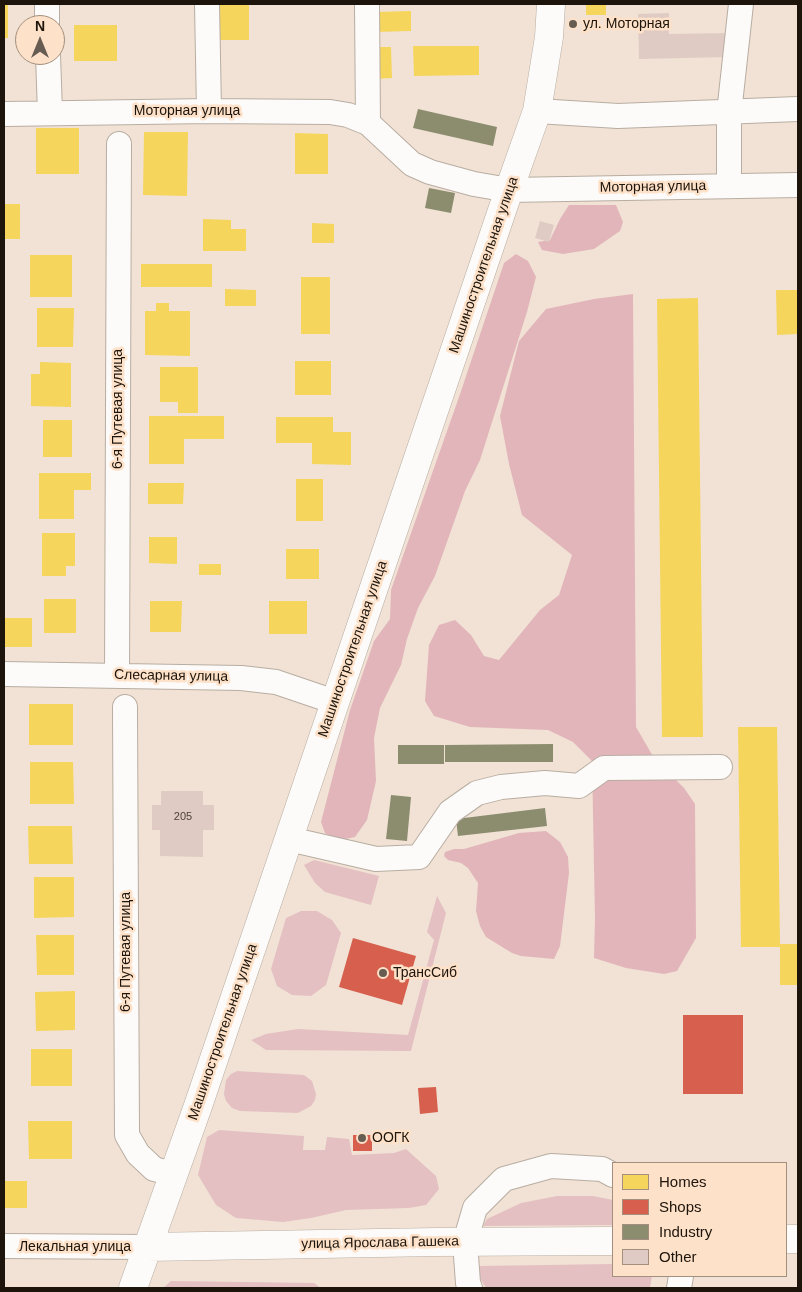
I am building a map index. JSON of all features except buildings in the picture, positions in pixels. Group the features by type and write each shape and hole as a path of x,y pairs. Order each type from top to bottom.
{"main road":[{"name":"Машиностроительная улица","path":"133,1288 172,1174 198,1106 537,110 549,37 551,4"},
{"name":"улица Ярослава Гашека","path":"147,1247 612,1241"}],"street":[{"path":"207,4 209,110"},
{"path":"367,4 368,123"},
{"path":"729,186 729,113 741,4"},
{"path":"48,65 50,113"},
{"path":"537,110 618,116 798,109"},
{"name":"Моторная улица","path":"4,114 209,110 330,112 348,115 368,123 412,164 430,172 509,190 798,185"},
{"name":"6-я Путевая улица","path":"117,675 120,144"},
{"name":"Слесарная улица","path":"4,674 241,678 276,682 335,702"},
{"name":"6-я Путевая улица","path":"125,707 127,1135 138,1154 154,1169 172,1174"},
{"path":"289,839 376,859 420,857 450,812 477,793 501,787 544,783 578,786 604,768 720,767"},
{"path":"470,1288 465,1242 475,1208 504,1179 551,1166 602,1169 612,1174"},
{"name":"Лекальная улица","path":"4,1246 147,1247"}],"shaded area":[{"path":"569,205 616,205 623,222 620,231 594,249 563,254 542,250 538,242 550,240"},
{"path":"516,254 528,261 536,277 527,312 480,460 465,491 435,576 418,608 407,639 401,665 380,708 374,738 376,781 367,820 355,837 336,841 325,833 321,822 350,710 374,641 390,619 391,590 504,263"},
{"path":"633,294 636,727 654,758 684,788 695,804 696,938 677,971 664,974 626,968 594,958 592,761 573,742 548,730 470,727 434,716 425,701 429,645 439,625 455,620 471,635 484,656 499,660 540,610 559,595 572,555 522,515 509,464 500,416 519,341 546,309 594,299"},
{"path":"546,831 560,842 568,857 569,873 560,946 554,959 521,956 512,953 486,937 480,926 476,911 478,883 468,868 461,863 448,860 444,856 445,852 454,849 464,849 519,833"},
{"path":"314,860 379,876 371,905 325,892 315,883 304,865"},
{"path":"437,896 446,913 411,1051 266,1050 251,1040 266,1034 298,1029 408,1035 434,940 427,932"},
{"path":"301,911 317,911 332,920 341,933 326,985 311,996 292,995 277,986 271,969 286,918"},
{"path":"237,1071 304,1075 312,1081 316,1094 315,1100 311,1106 298,1113 240,1111 232,1108 226,1101 224,1094 226,1080"},
{"path":"219,1130 304,1136 303,1150 325,1150 327,1137 349,1139 352,1155 394,1153 406,1149 436,1176 439,1189 426,1205 409,1208 346,1210 283,1222 236,1218 216,1205 198,1175 207,1137"},
{"path":"557,1196 593,1196 612,1200 612,1225 483,1226 487,1219 521,1203"},
{"path":"612,1264 612,1277 652,1277 650,1288 486,1288 480,1278 480,1266"},
{"path":"171,1281 314,1283 321,1288 163,1288"}],"place":[{"name":"ул. Моторная","path":"573,24"},
{"name":"ТрансСиб","path":"383,973"},
{"name":"ООГК","path":"362,1138"}]}
